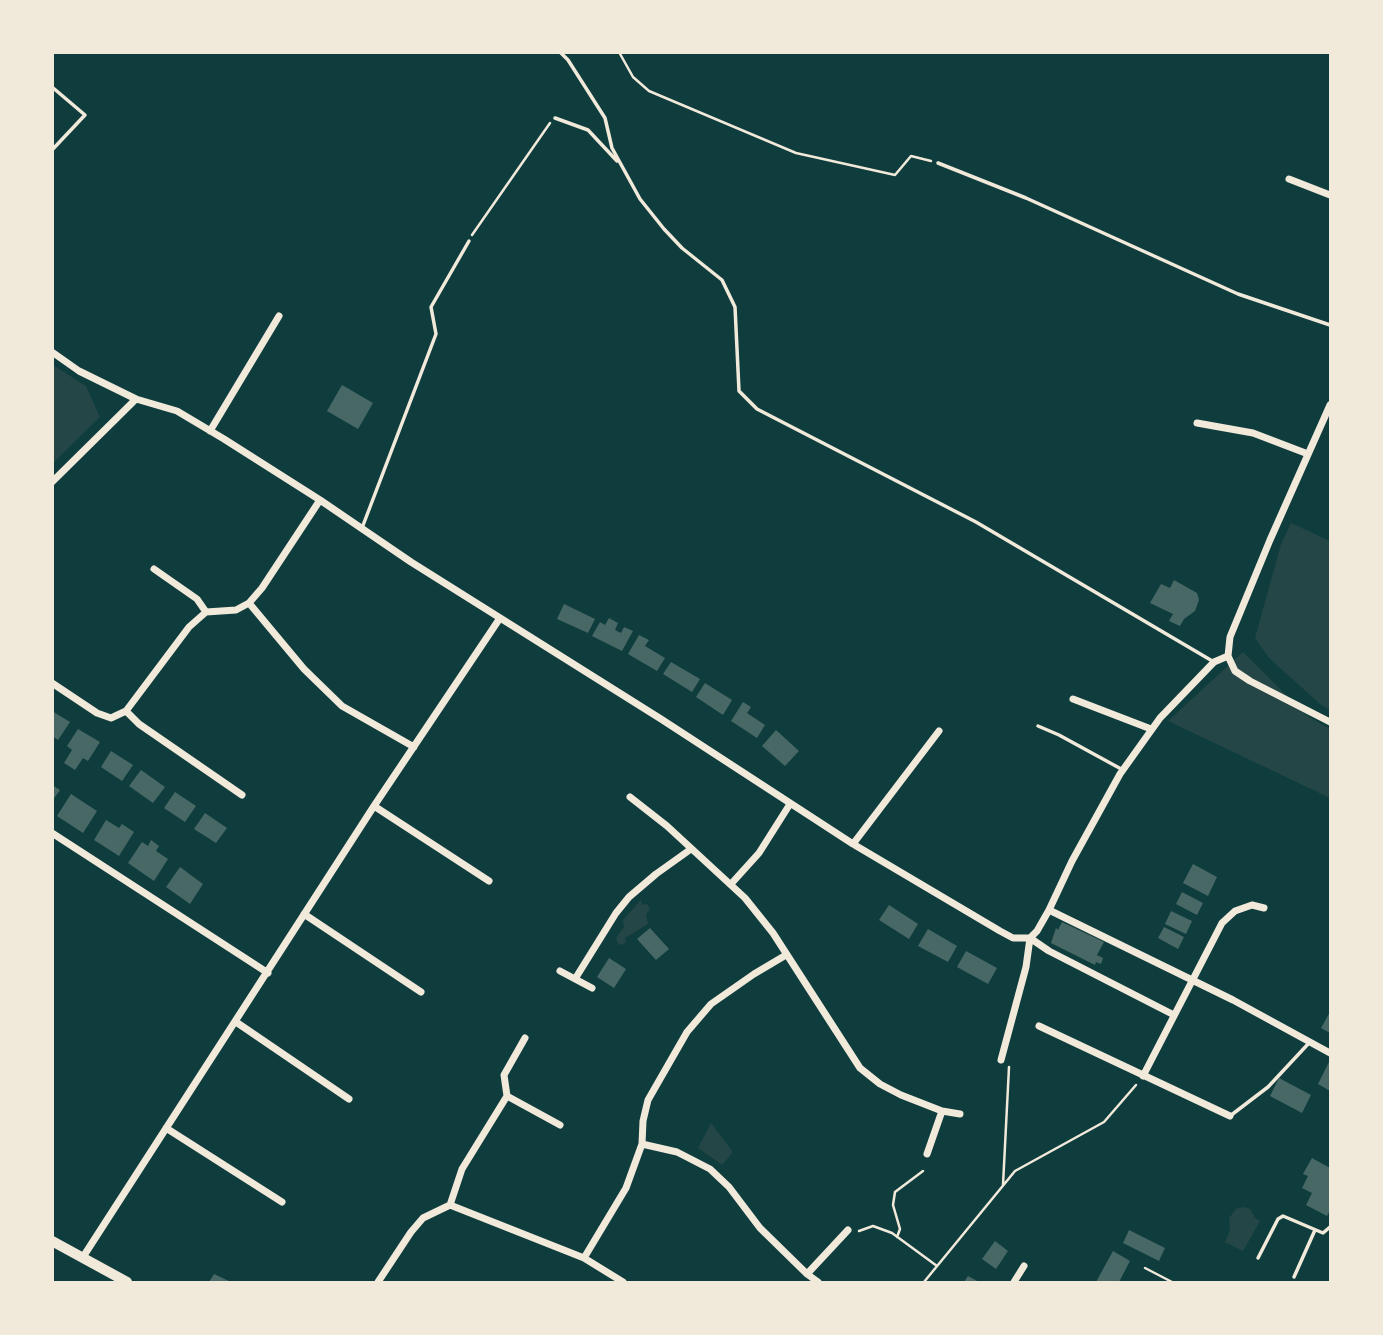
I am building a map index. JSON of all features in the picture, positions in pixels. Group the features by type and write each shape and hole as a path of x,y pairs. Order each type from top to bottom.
{"main road":[{"path":"52,1241 127,1283"}],"street":[{"path":"1289,179 1331,195"},
{"path":"210,431 279,316"},
{"path":"52,352 79,371 136,400 177,411 210,431 853,844 1000,931 1013,938 1030,938 1049,951 1174,1015"},
{"path":"52,482 136,400"},
{"path":"1331,405 1230,637 1228,656 1235,671 1250,681 1331,723"},
{"path":"1198,424 1253,433 1308,454"},
{"path":"52,683 97,713 111,718 126,711 189,627 206,612 236,610 249,603 262,588 320,500"},
{"path":"154,569 197,599 206,612"},
{"path":"249,603 304,669 342,705 414,747"},
{"path":"83,1257 374,806 500,618"},
{"path":"1001,1060 1029,955 1030,938 1049,910 1123,770 1151,729 1214,662 1228,656"},
{"path":"1073,699 1151,729"},
{"path":"126,711 139,724 242,795"},
{"path":"853,844 939,731"},
{"path":"630,797 667,826 731,884 773,933 860,1068 880,1084 901,1095 942,1111 960,1114"},
{"path":"731,884 760,853 790,804"},
{"path":"374,806 489,881"},
{"path":"52,833 268,972"},
{"path":"575,979 629,897 691,849"},
{"path":"1143,1076 1222,923 1235,911 1252,905 1264,908"},
{"path":"1049,910 1331,1053"},
{"path":"304,914 421,992"},
{"path":"584,1258 626,1188 642,1144 643,1121 648,1100 661,1074 697,1018 730,990 786,955"},
{"path":"560,971 592,988"},
{"path":"236,1022 349,1099"},
{"path":"1039,1026 1230,1116"},
{"path":"378,1283 423,1218 450,1205 462,1169 508,1096 504,1075 524,1038"},
{"path":"508,1096 560,1125"},
{"path":"927,1154 942,1111"},
{"path":"166,1128 282,1202"},
{"path":"642,1144 677,1152 710,1169 729,1187 760,1228 818,1283"},
{"path":"450,1205 584,1258 623,1283"},
{"path":"807,1273 851,1233"},
{"path":"1014,1283 1024,1266"}],"lane":[{"path":"560,52 568,60 605,118 612,148 640,199 682,248 722,280 736,307 739,391 757,409 976,522 1214,662"},
{"path":"52,87 85,115 52,150"},
{"path":"555,118 588,130 621,165"},
{"path":"938,163 1026,198 1238,294 1331,325"},
{"path":"362,528 436,334 431,307 469,241"},
{"path":"1038,726 1123,770"},
{"path":"1230,1116 1268,1087 1310,1042"},
{"path":"1258,1258 1278,1219 1283,1216 1323,1233 1331,1227"},
{"path":"1294,1277 1315,1230"}],"path":[{"path":"619,52 633,77 649,91 796,153 895,175 911,156 938,163"},
{"path":"469,241 555,118"},
{"path":"1001,1060 1010,1068 1003,1185"},
{"path":"924,1283 1015,1171 1104,1122 1143,1076"},
{"path":"897,1237 900,1229 893,1205 895,1192 923,1171"},
{"path":"851,1233 873,1226 897,1237 937,1266"},
{"path":"1145,1268 1172,1283"}],"shaded area":[{"path":"53,365 86,386 100,417 53,463"},
{"path":"1291,523 1330,541 1330,710 1269,658 1255,638 1281,544"},
{"path":"1243,652 1306,715 1330,729 1330,798 1168,721"},
{"path":"641,900 642,905 647,904 650,909 646,915 648,924 625,938 626,942 622,945 618,944 616,938 624,927 623,920"},
{"path":"711,1123 733,1152 722,1165 698,1148"},
{"path":"1236,1209 1250,1209 1260,1221 1243,1251 1225,1242 1230,1230 1229,1218"}],"building":[{"path":"342,385 373,403 358,429 327,411"},
{"path":"1174,580 1197,593 1199,600 1195,611 1184,619 1180,626 1169,621 1173,614 1150,603 1161,584 1170,588"},
{"path":"564,604 595,619 588,633 557,619"},
{"path":"609,618 618,623 615,630 621,633 624,627 633,631 622,651 592,636 600,622 605,625"},
{"path":"639,635 649,640 645,646 665,658 657,671 628,654"},
{"path":"671,662 700,679 692,692 663,674"},
{"path":"705,683 732,700 723,715 696,697"},
{"path":"743,702 751,707 747,713 765,725 757,738 731,721"},
{"path":"52,711 70,722 58,740 52,736"},
{"path":"78,729 100,742 88,761 83,758 75,770 64,763 72,750 67,746"},
{"path":"776,730 799,751 785,766 762,746"},
{"path":"111,751 133,765 122,781 101,767"},
{"path":"141,770 165,787 153,803 129,786"},
{"path":"52,785 60,790 52,801"},
{"path":"175,792 196,806 185,822 164,808"},
{"path":"71,794 97,811 83,833 57,816"},
{"path":"205,813 227,828 216,843 194,829"},
{"path":"106,820 119,828 122,824 134,832 119,856 94,840"},
{"path":"151,840 159,846 156,851 168,859 154,881 128,863 142,842 148,846"},
{"path":"1193,864 1217,877 1208,896 1183,883"},
{"path":"180,867 203,884 190,904 166,887"},
{"path":"1182,892 1203,903 1197,915 1176,904"},
{"path":"889,905 918,924 909,939 879,920"},
{"path":"1171,911 1192,921 1186,934 1165,924"},
{"path":"1062,922 1104,942 1097,955 1103,958 1101,964 1096,962 1095,965 1051,943 1056,928 1058,930"},
{"path":"1164,927 1184,937 1178,949 1158,938"},
{"path":"650,928 669,949 656,960 637,939"},
{"path":"928,929 957,946 948,962 918,946"},
{"path":"966,951 997,968 988,984 957,967"},
{"path":"609,958 626,969 614,988 597,977"},
{"path":"1330,1012 1330,1033 1321,1028"},
{"path":"1330,1060 1330,1091 1318,1084"},
{"path":"1279,1078 1311,1095 1302,1113 1270,1096"},
{"path":"1312,1158 1330,1168 1330,1210 1327,1216 1306,1205 1312,1193 1302,1188 1308,1176 1303,1174"},
{"path":"1129,1230 1165,1248 1159,1261 1123,1243"},
{"path":"995,1241 1008,1251 996,1269 982,1259"},
{"path":"1113,1251 1130,1261 1119,1282 1096,1282"},
{"path":"214,1274 231,1282 209,1282"},
{"path":"968,1276 979,1282 964,1282"}]}
